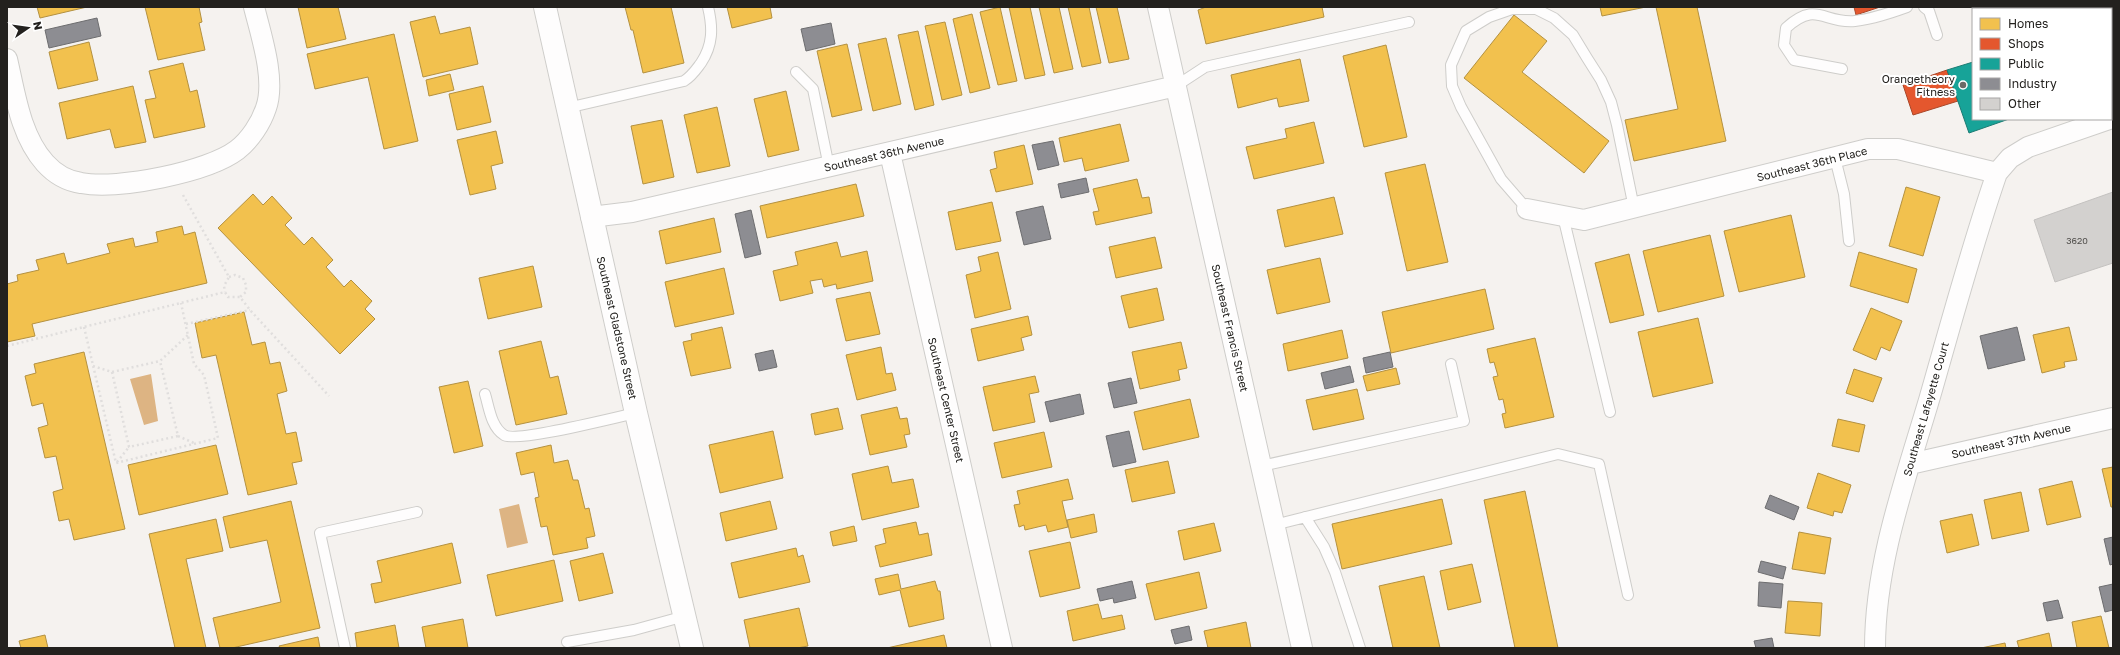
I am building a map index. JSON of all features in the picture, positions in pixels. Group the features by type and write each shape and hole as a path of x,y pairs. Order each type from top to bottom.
{"street":[{"path":"7,59 22,120 31,143 44,163 60,176 80,183 125,185 200,167 224,158 238,149 256,130 267,107 269,82 254,7"},
{"name":"Southeast Gladstone Street","path":"544,7 636,413 692,648"},
{"name":"Southeast Francis Street","path":"1158,7 1302,648"},
{"name":"Southeast 36th Avenue","path":"591,216 632,212 1176,86"},
{"path":"1997,173 2010,158 2028,147 2105,120"},
{"name":"Southeast 36th Place","path":"1528,209 1584,220 1868,149 1898,149 1997,173"},
{"name":"Southeast Center Street","path":"890,152 1002,648"},
{"name":"Southeast Lafayette Court","path":"1874,648 1876,603 1887,547 1910,464 1997,173"},
{"name":"Southeast 37th Avenue","path":"1910,464 2113,418"}],"lane":[{"path":"567,108 684,81 692,76 710,48 712,36 708,7"},
{"path":"1842,69 1794,60 1784,45 1786,28 1797,18 1813,13 1835,20 1854,21 1876,18 1907,7"},
{"path":"1924,7 1929,11 1937,35"},
{"path":"1528,209 1501,179 1461,108 1452,86 1451,64 1466,31 1489,17 1512,9 1536,9 1554,18 1573,35 1588,58 1601,80 1610,102 1617,125 1634,208"},
{"path":"1176,86 1205,67 1409,22"},
{"path":"796,72 813,89 829,166"},
{"path":"1835,158 1844,194 1849,241"},
{"path":"1563,216 1610,412"},
{"path":"1261,466 1464,421 1451,364"},
{"path":"485,394 493,423 502,434 509,438 541,433 636,413"},
{"path":"1274,525 1558,454 1599,464 1628,595"},
{"path":"345,648 320,533 417,512"},
{"path":"1305,517 1324,547 1335,572 1360,648"},
{"path":"567,642 634,630 685,616"}],"path":[{"path":"171,174 230,277"},
{"path":"236,275 243,278 246,285 246,292 240,297 228,297 225,292 224,286 230,277 236,275"},
{"path":"7,346 225,292"},
{"path":"240,297 250,310 329,396"},
{"path":"116,463 218,438 204,375 194,364 181,303"},
{"path":"186,324 250,310"},
{"path":"84,327 116,463"},
{"path":"93,366 112,372 160,361 188,335"},
{"path":"160,361 178,436"},
{"path":"112,372 129,447"},
{"path":"116,463 129,447 178,436 195,444"}],"shaded area":[{"path":"151,374 158,421 144,425 130,379"},
{"path":"519,504 528,543 507,548 499,509"}],"building: Homes":[{"path":"37,7 87,7 40,18"},
{"path":"145,7 199,7 202,22 199,23 205,50 158,60"},
{"path":"298,7 338,7 346,39 307,48"},
{"path":"625,7 671,7 684,63 643,73 633,30 631,30"},
{"path":"727,7 770,7 772,18 732,28"},
{"path":"1000,7 1017,81 998,85 980,12"},
{"path":"1009,7 1030,7 1045,75 1025,79"},
{"path":"1039,7 1059,7 1073,69 1054,73"},
{"path":"1068,7 1089,7 1101,63 1082,67"},
{"path":"1096,7 1117,7 1129,59 1109,63"},
{"path":"1206,7 1322,7 1324,17 1206,44 1198,10"},
{"path":"1600,7 1646,7 1602,16"},
{"path":"1656,7 1697,7 1726,141 1634,161 1625,120 1678,109"},
{"path":"972,14 990,88 970,93 953,19"},
{"path":"1514,15 1547,41 1522,72 1609,141 1584,173 1464,78"},
{"path":"435,16 440,34 470,27 478,64 423,77 410,22"},
{"path":"945,22 962,95 942,100 925,26"},
{"path":"918,31 934,105 915,110 898,35"},
{"path":"394,34 418,141 384,149 368,77 315,89 307,54"},
{"path":"886,38 901,104 873,111 858,44"},
{"path":"89,42 98,80 58,89 49,52"},
{"path":"847,44 862,110 832,117 817,51"},
{"path":"1386,45 1407,137 1364,147 1343,56"},
{"path":"1300,59 1309,101 1279,107 1277,98 1238,108 1231,75"},
{"path":"183,63 190,92 197,90 205,127 154,138 145,100 156,98 149,71"},
{"path":"450,74 454,90 429,96 426,80"},
{"path":"133,86 146,142 115,148 110,129 67,139 59,103"},
{"path":"483,86 491,122 457,130 449,94"},
{"path":"786,91 799,150 768,157 754,99"},
{"path":"717,107 730,166 697,173 684,115"},
{"path":"662,120 674,177 643,184 631,126"},
{"path":"1314,122 1324,163 1254,179 1246,147 1287,138 1285,129"},
{"path":"1120,124 1129,161 1085,171 1082,158 1064,162 1059,138"},
{"path":"496,131 503,163 491,166 496,189 470,195 457,140"},
{"path":"1024,145 1033,184 996,192 990,170 997,168 994,152"},
{"path":"1425,164 1448,262 1407,271 1385,173"},
{"path":"1137,179 1142,198 1149,197 1152,213 1096,225 1093,212 1099,211 1093,189"},
{"path":"856,184 864,216 767,238 760,206"},
{"path":"1906,187 1940,197 1923,256 1889,246"},
{"path":"253,194 263,205 272,196 292,218 285,225 304,245 312,237 333,260 326,267 344,287 351,280 372,301 365,309 375,319 340,354 218,228"},
{"path":"1334,197 1343,234 1285,247 1277,210"},
{"path":"992,202 1001,241 956,250 948,212"},
{"path":"1791,215 1805,277 1739,292 1724,231"},
{"path":"714,218 721,252 666,264 659,231"},
{"path":"182,226 184,235 195,232 207,283 32,324 35,336 7,342 7,284 18,281 17,275 39,270 36,260 64,253 67,264 110,253 107,244 133,238 135,247 158,242 156,232"},
{"path":"1710,235 1724,296 1658,312 1643,251"},
{"path":"1155,237 1162,268 1116,278 1109,247"},
{"path":"837,242 841,257 867,251 873,281 837,289 836,284 824,287 822,279 810,281 813,293 780,301 773,271 798,265 795,252"},
{"path":"998,252 1011,309 975,318 966,275 981,271 978,257"},
{"path":"1859,252 1917,269 1908,303 1850,286"},
{"path":"1629,254 1644,315 1610,323 1595,263"},
{"path":"1320,258 1330,302 1277,314 1267,270"},
{"path":"533,266 542,307 488,319 479,278"},
{"path":"724,268 734,314 675,327 665,282"},
{"path":"1157,288 1164,320 1129,328 1121,296"},
{"path":"1485,289 1494,329 1391,353 1382,312"},
{"path":"870,292 880,334 846,341 836,299"},
{"path":"1871,308 1902,321 1890,351 1881,347 1876,360 1853,350"},
{"path":"244,312 252,345 265,342 270,364 280,362 287,391 277,394 286,434 296,432 302,461 292,463 297,484 248,495 216,355 202,358 195,323"},
{"path":"1028,316 1032,335 1021,338 1024,350 978,361 971,329"},
{"path":"1698,318 1713,383 1653,397 1638,332"},
{"path":"722,327 731,368 691,376 683,342 692,340 691,334"},
{"path":"2069,327 2077,360 2064,362 2065,367 2042,373 2033,335"},
{"path":"1342,330 1348,358 1288,371 1283,344"},
{"path":"1535,338 1554,417 1505,428 1502,414 1506,413 1503,399 1499,400 1493,377 1498,376 1494,362 1490,363 1487,349"},
{"path":"541,341 550,378 558,376 567,414 516,425 499,351"},
{"path":"1181,342 1187,368 1178,370 1180,380 1140,389 1132,352"},
{"path":"881,347 886,374 892,373 896,390 857,400 846,355"},
{"path":"84,352 125,529 74,540 69,519 59,521 53,492 63,489 56,456 45,458 38,428 48,425 43,403 32,406 25,376 36,373 34,364"},
{"path":"1396,368 1400,384 1367,391 1363,376"},
{"path":"1854,369 1882,378 1873,402 1846,393"},
{"path":"1035,376 1039,392 1029,394 1035,422 993,431 983,387"},
{"path":"468,381 483,446 454,453 439,387"},
{"path":"1357,389 1364,419 1313,430 1306,400"},
{"path":"1190,399 1199,437 1143,450 1134,412"},
{"path":"897,407 900,419 907,418 910,434 904,435 907,447 870,455 861,415"},
{"path":"838,408 843,429 815,435 811,414"},
{"path":"1838,419 1865,425 1859,452 1832,446"},
{"path":"773,431 783,478 720,493 709,445"},
{"path":"1044,432 1052,467 1002,478 994,443"},
{"path":"216,445 228,494 139,515 128,465"},
{"path":"551,445 554,463 568,460 573,480 578,480 585,509 589,508 595,536 586,538 588,548 553,555 547,526 541,527 535,498 539,497 534,472 521,475 516,453"},
{"path":"1168,461 1175,493 1132,502 1125,470"},
{"path":"888,466 892,483 913,479 919,507 862,520 852,474"},
{"path":"2113,467 2113,507 2111,507 2102,469"},
{"path":"1818,473 1851,485 1842,513 1834,511 1833,516 1807,508"},
{"path":"1068,479 1073,499 1062,501 1068,527 1048,532 1046,525 1025,530 1024,525 1019,527 1014,505 1020,504 1017,491"},
{"path":"2072,481 2081,517 2047,525 2039,489"},
{"path":"1525,491 1558,648 1515,648 1484,500"},
{"path":"2021,492 2029,531 1992,539 1984,500"},
{"path":"1442,499 1452,544 1342,569 1332,524"},
{"path":"291,501 320,628 232,648 220,648 213,618 281,602 267,540 230,548 223,517"},
{"path":"770,501 777,529 726,541 720,513"},
{"path":"1094,514 1097,532 1071,538 1067,520"},
{"path":"1972,514 1979,545 1947,553 1940,521"},
{"path":"216,519 223,551 186,559 206,648 175,648 149,534"},
{"path":"916,522 919,535 928,533 932,555 880,567 875,546 886,543 883,529"},
{"path":"1214,523 1221,551 1184,560 1178,531"},
{"path":"854,526 857,541 833,546 830,532"},
{"path":"1799,532 1831,538 1825,574 1792,569"},
{"path":"1070,542 1080,588 1040,597 1029,551"},
{"path":"452,543 461,583 375,603 371,584 382,582 377,561"},
{"path":"796,548 798,557 803,555 810,582 739,598 731,563"},
{"path":"603,553 613,593 579,601 570,561"},
{"path":"554,560 563,601 496,616 487,575"},
{"path":"1472,564 1481,602 1448,610 1440,571"},
{"path":"1199,572 1207,608 1155,620 1146,584"},
{"path":"898,574 901,589 935,581 938,591 940,591 944,619 909,627 900,590 879,595 875,579"},
{"path":"1424,576 1440,648 1393,648 1379,586"},
{"path":"1788,601 1822,603 1820,636 1785,633"},
{"path":"1098,604 1102,619 1122,615 1125,629 1073,641 1067,611"},
{"path":"799,608 808,646 797,648 750,648 744,620"},
{"path":"2101,616 2109,648 2077,648 2072,622"},
{"path":"463,619 468,648 426,648 422,627"},
{"path":"1246,622 1251,648 1208,648 1204,631"},
{"path":"395,625 399,648 357,648 355,633"},
{"path":"2049,633 2052,648 2019,648 2017,641"},
{"path":"45,635 48,648 21,648 19,641"},
{"path":"944,635 947,648 887,648"},
{"path":"318,637 320,648 280,648 279,646"},
{"path":"2005,643 2006,648 1981,648"}],"building: Shops":[{"path":"1854,7 1880,7 1856,15"},
{"path":"1947,70 1958,101 1913,115 1903,85"}],"building: Public":[{"name":"Orangetheory Fitness","path":"1972,62 1972,120 2006,120 1969,133 1947,70"}],"building: Industry":[{"path":"97,18 101,36 49,48 45,30"},
{"path":"831,23 835,44 806,51 801,29"},
{"path":"1053,141 1059,165 1038,170 1032,145"},
{"path":"1086,178 1089,192 1061,198 1058,184"},
{"path":"1043,206 1051,239 1024,245 1016,212"},
{"path":"751,210 761,254 745,258 735,214"},
{"path":"2017,327 2025,360 1988,369 1980,336"},
{"path":"773,350 777,367 759,371 755,354"},
{"path":"1390,352 1393,367 1366,373 1363,358"},
{"path":"1350,366 1354,382 1325,389 1321,373"},
{"path":"1131,378 1137,403 1114,408 1108,383"},
{"path":"1080,394 1084,414 1050,422 1045,402"},
{"path":"1129,431 1136,462 1113,467 1106,436"},
{"path":"1770,495 1799,507 1794,520 1765,508"},
{"path":"2113,537 2113,564 2110,565 2104,539"},
{"path":"1761,561 1786,567 1783,579 1758,572"},
{"path":"1132,581 1136,598 1114,603 1113,598 1100,601 1097,589"},
{"path":"1759,582 1783,584 1781,608 1758,606"},
{"path":"2113,584 2113,610 2105,612 2099,587"},
{"path":"2058,600 2063,618 2047,621 2043,603"},
{"path":"1189,626 1192,640 1175,644 1171,630"},
{"path":"1772,638 1774,648 1756,648 1754,641"}],"building: Other":[{"path":"2113,192 2113,263 2055,282 2034,220"}],"place":[{"name":"Orangetheory Fitness","path":"1963,85"}]}
